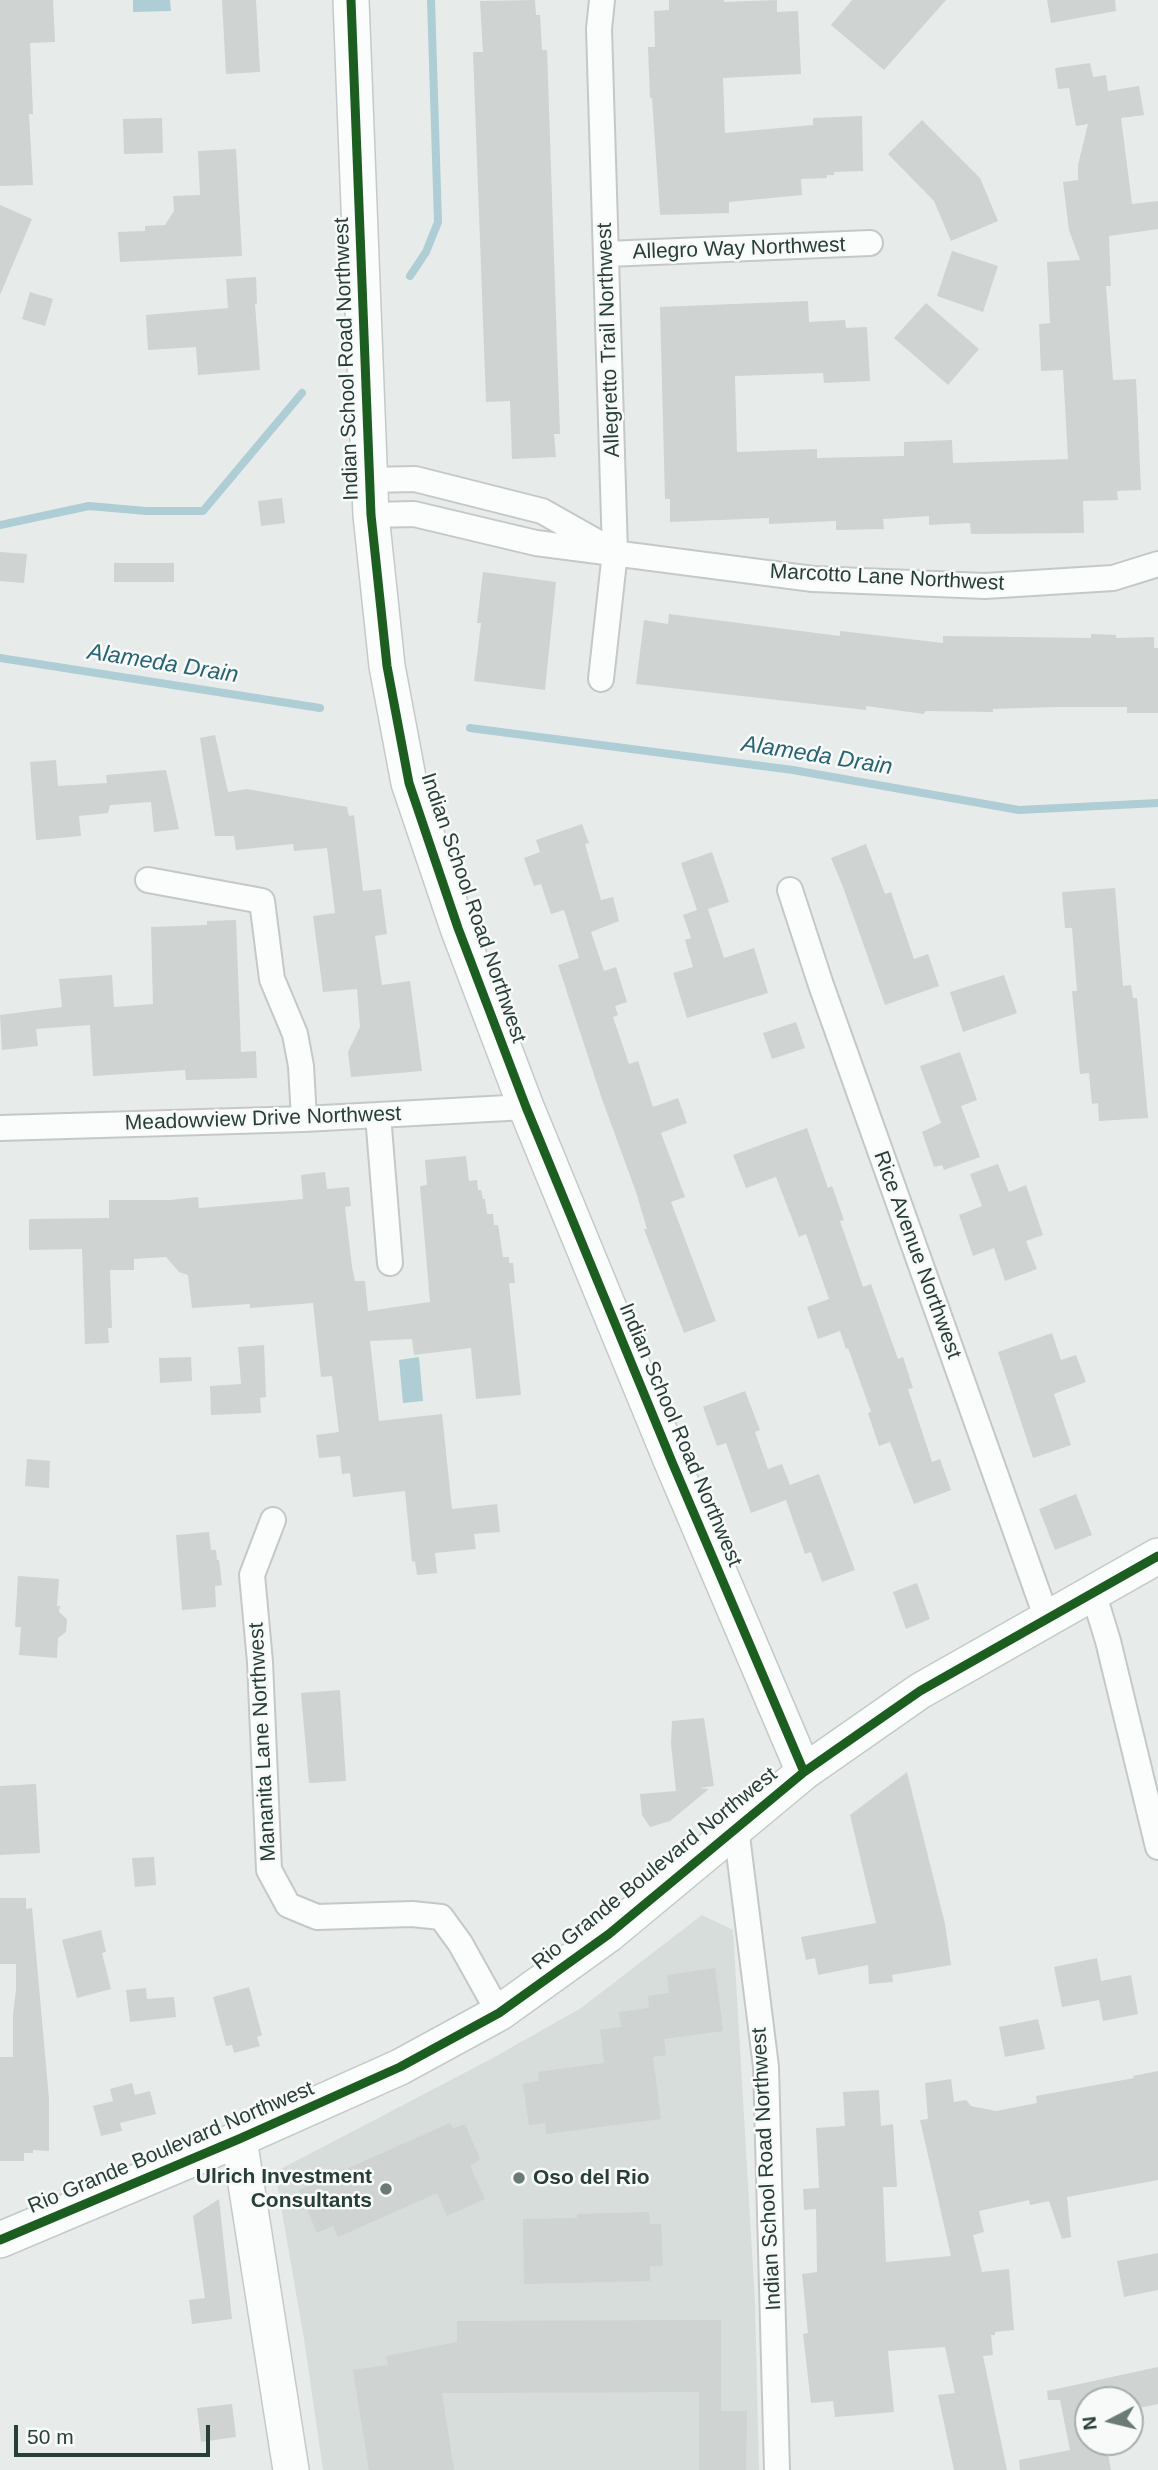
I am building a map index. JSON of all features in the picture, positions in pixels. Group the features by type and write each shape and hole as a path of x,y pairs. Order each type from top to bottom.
{"main road":[{"name":"Indian School Road Northwest","path":"351,0 371,515 387,666 409,783 458,928 526,1107 672,1462 804,1772"},
{"name":"Rio Grande Boulevard Northwest","path":"0,2240 239,2139 400,2067 499,2013 609,1934 804,1772 920,1690 1158,1556"},
{"path":"239,2139 292,2470"}],"street":[{"name":"Allegretto Trail Northwest","path":"601,679 615,552 599,29 602,0"},
{"name":"Allegro Way Northwest","path":"607,254 870,243"},
{"name":"Marcotto Lane Northwest","path":"369,480 415,479 542,511 615,552"},
{"name":"Marcotto Lane Northwest","path":"371,515 414,514 536,543 813,579 985,586 1113,578 1158,564"},
{"path":"148,880 262,901 272,979 295,1034 301,1066 304,1119"},
{"name":"Rice Avenue Northwest","path":"790,890 1047,1619"},
{"name":"Meadowview Drive Northwest","path":"0,1128 304,1119 526,1107"},
{"path":"378,1115 390,1264"},
{"name":"Mananita Lane Northwest","path":"273,1520 253,1575 260,1662 269,1870 288,1905 317,1917 412,1914 441,1917 460,1943 499,2013"},
{"path":"1093,1592 1108,1641 1158,1847"},
{"name":"Indian School Road Northwest","path":"736,1828 766,2067 777,2470"}],"shaded area":[{"name":"Oso del Rio","path":"702,1915 733,1930 755,2303 759,2470 323,2470 275,2172 491,2059 581,2008"}],"water":[{"path":"133,0 170,0 171,11 133,12"},
{"path":"419,1357 423,1401 403,1403 399,1360"}],"building":[{"path":"0,0 53,0 55,42 30,43 33,114 29,114 33,185 0,186"},
{"path":"222,0 256,0 260,72 226,74"},
{"path":"535,0 536,15 540,15 542,50 547,50 560,434 554,434 556,457 512,459 510,401 486,402 473,52 483,52 480,1"},
{"path":"669,0 777,0 777,12 798,11 801,74 723,78 725,133 813,125 813,118 862,116 863,171 834,172 834,175 827,175 827,178 801,179 802,195 729,202 729,213 660,215 648,47 655,47 654,11 669,10"},
{"path":"852,0 946,0 884,70 831,25"},
{"path":"1047,0 1115,0 1116,11 1051,23"},
{"path":"1090,63 1093,77 1106,75 1108,91 1139,86 1144,115 1121,118 1132,204 1158,201 1158,229 1109,236 1111,286 1106,286 1113,380 1136,379 1141,490 1117,491 1118,500 1083,501 1084,533 971,534 970,523 929,525 929,516 883,519 884,529 836,530 836,521 769,524 769,518 670,522 670,499 665,499 660,307 808,301 809,322 845,320 846,328 867,327 870,381 824,383 823,373 735,376 737,452 817,449 817,458 904,456 904,442 952,440 953,463 1068,459 1063,370 1041,371 1039,324 1050,323 1047,262 1080,260 1069,230 1063,182 1078,180 1078,165 1088,124 1076,126 1069,88 1058,89 1055,68"},
{"path":"162,118 163,153 124,154 123,119"},
{"path":"922,120 980,178 998,221 951,241 934,201 888,154"},
{"path":"236,149 242,256 120,262 118,232 145,231 145,226 165,225 174,211 173,196 200,195 198,151"},
{"path":"0,205 32,219 0,295"},
{"path":"952,251 998,266 983,312 937,296"},
{"path":"256,277 255,304 260,370 198,375 196,347 148,350 146,315 228,308 226,279"},
{"path":"30,292 53,299 45,326 22,319"},
{"path":"926,303 979,349 948,385 894,338"},
{"path":"282,498 285,523 261,526 258,501"},
{"path":"0,552 27,554 24,583 0,581"},
{"path":"114,563 174,563 174,582 114,582"},
{"path":"483,572 556,582 545,690 474,681 481,623 477,623"},
{"path":"669,614 840,636 840,631 943,643 943,636 1091,638 1091,634 1116,635 1116,638 1154,637 1154,648 1158,648 1158,713 1127,713 1127,707 1057,707 993,709 993,712 925,711 924,714 636,684 644,620 668,624"},
{"path":"215,735 228,792 247,789 347,807 349,816 354,815 363,891 381,889 387,934 375,936 382,985 410,981 422,1071 351,1077 348,1052 360,1027 357,989 323,992 313,916 335,913 327,848 294,851 293,844 236,850 234,836 215,836 200,738"},
{"path":"56,760 58,786 107,783 106,775 166,770 179,829 154,832 151,802 110,805 108,813 79,816 81,836 36,840 30,762"},
{"path":"582,824 589,843 585,844 601,900 613,897 619,921 591,932 604,971 616,967 627,1002 615,1006 618,1015 613,1017 629,1064 638,1061 653,1107 678,1098 687,1123 661,1133 685,1197 671,1202 716,1321 684,1333 644,1229 647,1229 636,1192 558,965 579,958 564,910 551,914 541,884 534,886 524,858 540,852 536,840"},
{"path":"866,844 885,894 891,892 914,959 928,954 939,986 885,1005 831,858"},
{"path":"712,852 729,902 708,909 724,958 754,948 768,993 687,1018 673,973 693,967 685,940 691,938 683,915 697,910 681,863"},
{"path":"1115,888 1123,986 1131,985 1133,998 1137,998 1148,1118 1099,1121 1098,1103 1092,1104 1089,1073 1080,1074 1072,991 1077,991 1072,928 1065,928 1062,892"},
{"path":"236,920 241,1052 256,1051 257,1078 186,1080 185,1070 93,1076 90,1025 36,1029 38,1046 2,1050 0,1015 62,1007 59,979 112,975 114,1007 153,1004 151,927 207,925 207,921"},
{"path":"1004,975 1017,1013 963,1032 950,992"},
{"path":"796,1022 805,1048 772,1059 763,1033"},
{"path":"960,1052 977,1100 961,1106 980,1157 944,1170 942,1165 934,1167 922,1132 941,1123 920,1066"},
{"path":"807,1128 828,1188 832,1186 844,1220 840,1221 863,1287 871,1284 898,1359 903,1357 913,1388 908,1389 932,1462 940,1459 951,1490 914,1504 890,1442 879,1446 868,1413 871,1412 840,1331 818,1339 807,1307 829,1299 806,1234 799,1237 776,1177 746,1188 733,1155"},
{"path":"466,1156 469,1181 477,1180 478,1190 481,1190 485,1199 487,1214 493,1214 494,1225 498,1225 503,1257 509,1257 509,1263 513,1263 515,1283 509,1283 521,1395 476,1399 471,1348 414,1355 412,1339 370,1341 379,1421 442,1414 452,1509 497,1504 500,1532 474,1534 476,1549 435,1553 437,1573 417,1575 415,1561 412,1562 405,1491 353,1497 350,1473 342,1474 340,1456 319,1458 316,1435 339,1432 332,1376 321,1377 313,1303 250,1308 250,1304 192,1308 188,1275 179,1272 166,1257 134,1259 134,1270 110,1270 112,1328 108,1328 109,1343 85,1344 82,1249 29,1250 29,1219 109,1218 109,1200 198,1197 199,1208 303,1199 301,1175 325,1172 327,1189 349,1187 351,1206 345,1207 352,1267 355,1281 365,1281 368,1311 430,1302 420,1186 427,1185 425,1160"},
{"path":"998,1164 1009,1192 1026,1185 1043,1235 1026,1241 1037,1269 1005,1281 994,1248 973,1256 959,1215 982,1206 970,1174"},
{"path":"1052,1333 1061,1360 1076,1355 1086,1382 1054,1394 1071,1445 1033,1458 998,1352"},
{"path":"264,1345 266,1397 260,1398 261,1413 211,1415 210,1386 241,1384 238,1347"},
{"path":"191,1357 192,1381 160,1383 159,1358"},
{"path":"745,1391 760,1430 755,1432 768,1469 782,1464 790,1485 819,1474 855,1570 822,1582 811,1552 805,1554 786,1500 751,1513 726,1443 717,1446 703,1407"},
{"path":"27,1459 50,1461 49,1488 25,1486"},
{"path":"1076,1494 1092,1535 1055,1550 1039,1509"},
{"path":"209,1532 211,1550 216,1550 219,1560 222,1585 215,1586 216,1607 182,1610 176,1535"},
{"path":"18,1576 59,1579 57,1606 60,1606 59,1612 67,1619 66,1632 58,1638 57,1658 19,1655 21,1627 15,1627"},
{"path":"917,1583 930,1619 906,1629 893,1592"},
{"path":"340,1690 346,1781 309,1783 301,1693"},
{"path":"704,1718 714,1786 699,1788 709,1789 670,1821 650,1827 642,1815 640,1794 676,1791 671,1744 672,1721"},
{"path":"907,1772 945,1924 951,1965 892,1975 893,1982 869,1984 868,1965 818,1975 815,1958 806,1960 801,1937 876,1923 850,1815"},
{"path":"36,1784 40,1853 0,1855 0,1786"},
{"path":"154,1857 156,1885 135,1887 132,1858"},
{"path":"0,1898 26,1898 26,1909 32,1908 49,2099 49,2151 33,2150 33,2153 24,2153 24,2161 0,2161 0,2057 13,2057 16,1964 0,1964"},
{"path":"101,1930 106,1952 102,1953 111,1989 77,1998 62,1940"},
{"path":"1097,1958 1101,1981 1131,1975 1138,2014 1103,2021 1099,2000 1062,2007 1054,1967"},
{"path":"715,1968 723,2031 664,2039 666,2055 653,2057 661,2119 546,2134 545,2123 529,2125 523,2084 539,2081 538,2072 604,2063 600,2030 621,2027 619,2012 649,2008 648,1996 669,1993 667,1975"},
{"path":"249,1987 262,2035 257,2037 260,2046 234,2053 232,2045 226,2046 213,1997"},
{"path":"146,1988 147,1999 174,1997 176,2017 130,2022 126,1990"},
{"path":"1038,2019 1045,2049 1005,2057 999,2027"},
{"path":"1158,2071 1158,2180 1067,2197 1071,2237 1062,2239 1049,2201 1030,2205 1029,2200 979,2211 984,2232 973,2235 982,2272 1009,2269 1014,2330 991,2335 993,2355 983,2356 1007,2470 954,2470 938,2395 955,2393 945,2347 888,2351 894,2412 835,2417 833,2401 811,2403 803,2334 808,2333 802,2274 817,2272 816,2209 804,2210 803,2189 819,2188 816,2128 845,2126 843,2092 879,2090 881,2126 893,2124 897,2187 883,2187 886,2262 951,2256 920,2120 928,2119 925,2083 951,2079 954,2102 966,2100 971,2106 996,2111 1037,2103 1036,2096"},
{"path":"132,2083 135,2095 150,2091 156,2114 120,2123 122,2131 101,2136 93,2106 113,2101 110,2089"},
{"path":"450,2123 453,2129 465,2124 480,2159 470,2166 485,2199 447,2216 437,2193 338,2237 333,2226 317,2233 299,2190"},
{"path":"219,2199 232,2319 192,2324 189,2300 205,2298 193,2216"},
{"path":"649,2212 650,2224 661,2224 663,2266 650,2266 650,2281 524,2284 523,2219"},
{"path":"1158,2253 1158,2290 1124,2297 1117,2261"},
{"path":"721,2320 721,2411 747,2411 746,2470 699,2470 699,2392 442,2393 454,2470 369,2470 353,2370 388,2365 386,2356 457,2342 457,2321"},
{"path":"1158,2367 1158,2404 1144,2407 1144,2386 1074,2386 1074,2456 1108,2456 1111,2470 1020,2470 1019,2460 1070,2450 1060,2400 1048,2400 1047,2391"},
{"path":"232,2404 236,2437 201,2442 197,2408"}],"waterway":[{"path":"410,276 426,252 438,222 431,0"},
{"path":"0,525 89,506 146,511 203,511 302,393"},
{"name":"Alameda Drain","path":"0,658 320,708"},
{"name":"Alameda Drain","path":"470,728 793,770 1019,810 1158,803"}],"cycle path":[{"path":"351,0 371,515 387,666 409,783 458,928 526,1107 672,1462 804,1772"},
{"path":"0,2240 239,2139 400,2067 499,2013 609,1934 804,1772 920,1691 1158,1556"}],"place":[{"name":"Oso del Rio","path":"519,2178"},
{"name":"Ulrich Investment Consultants","path":"386,2189"}]}
